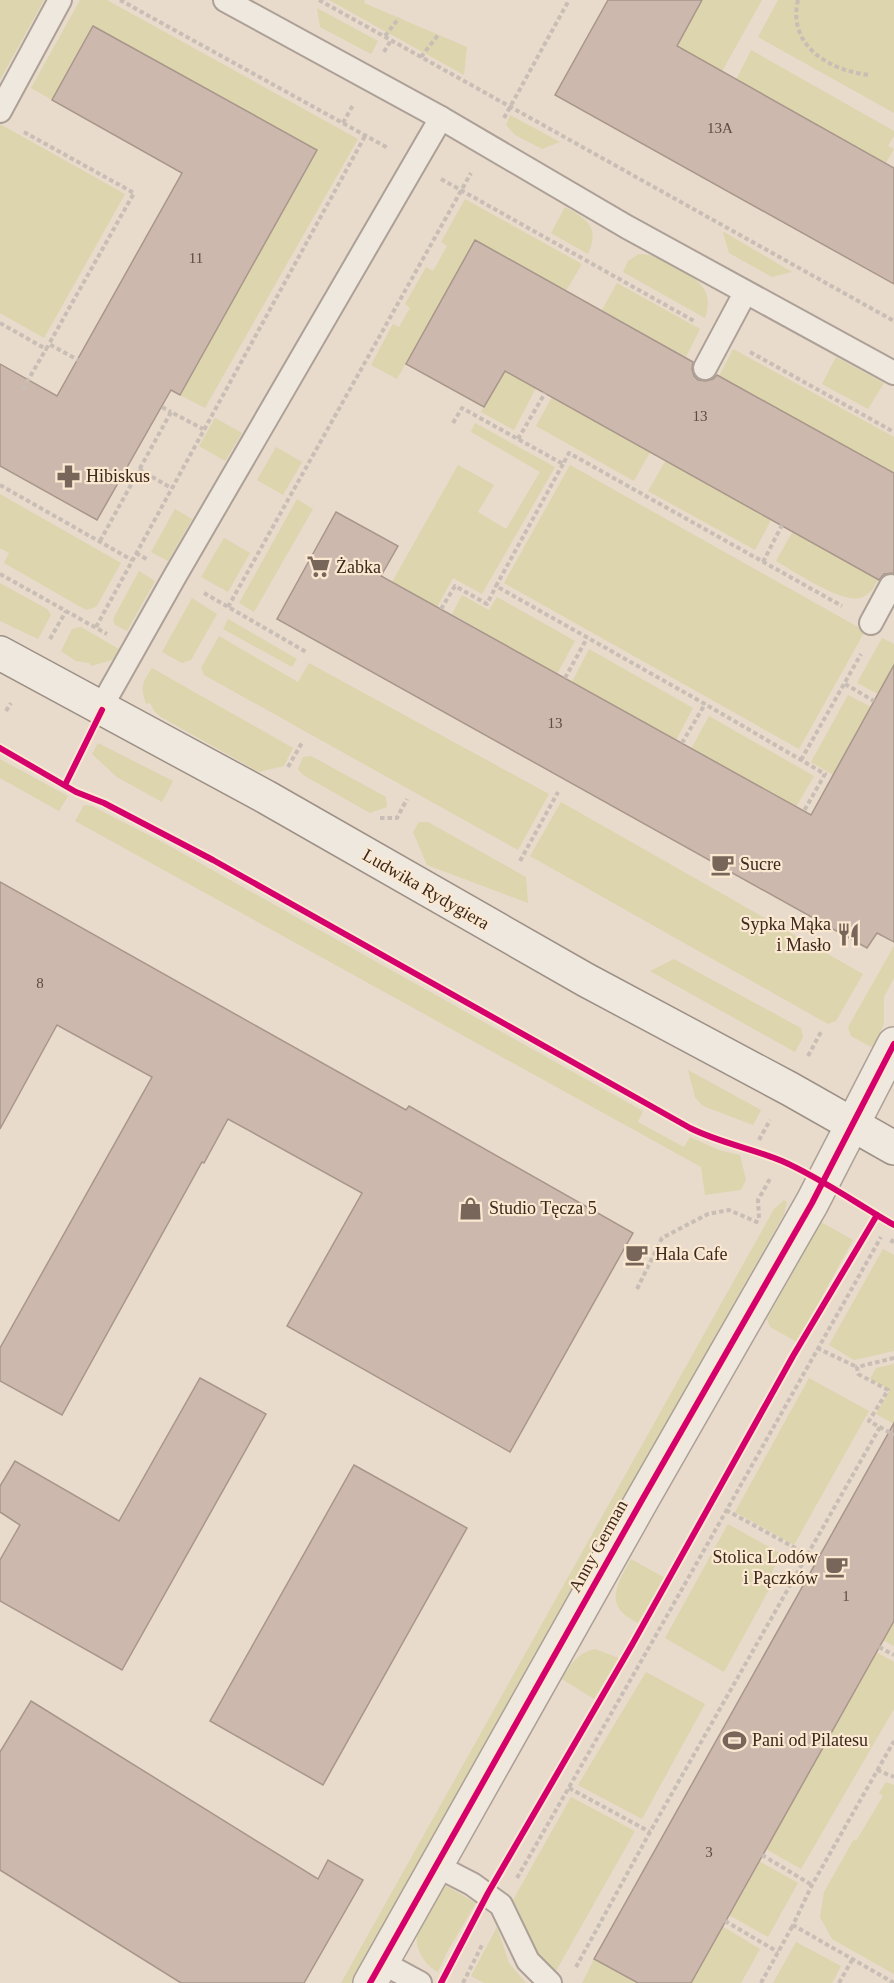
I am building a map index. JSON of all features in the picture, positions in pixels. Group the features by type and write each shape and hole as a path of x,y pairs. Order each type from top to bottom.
{"street":[{"name":"Ludwika Rydygiera","path":"0,654 266,797 586,980 894,1148"},
{"path":"853,1124 894,1044"},
{"name":"Anny German","path":"375,1972 812,1203 853,1124"}],"lane":[{"path":"0,111 60,0"},
{"path":"225,0 488,144 627,227 894,374"},
{"path":"100,709 441,118"},
{"path":"705,368 745,293"},
{"path":"871,623 891,586"},
{"path":"435,1865 472,1884 501,1905 528,1961 550,1983"},
{"path":"375,1972 420,1983"}],"path":[{"path":"120,0 416,163 461,191 894,432"},
{"path":"319,0 894,321"},
{"path":"308,653 228,607 569,0"},
{"path":"798,0 795,16 798,30 805,43 817,56 843,70 870,75"},
{"path":"385,36 399,18"},
{"path":"421,57 438,35"},
{"path":"21,130 134,193 23,389"},
{"path":"96,627 365,136"},
{"path":"0,323 46,349"},
{"path":"49,344 78,360"},
{"path":"518,440 545,393"},
{"path":"162,407 203,429"},
{"path":"453,423 462,408 563,464"},
{"path":"100,541 171,412"},
{"path":"441,609 455,586 487,603 569,453 876,626 801,760"},
{"path":"139,469 171,488"},
{"path":"0,485 132,560"},
{"path":"763,562 782,525"},
{"path":"0,574 110,636"},
{"path":"496,586 825,774 804,811"},
{"path":"47,643 66,611"},
{"path":"565,678 587,638"},
{"path":"845,684 874,701"},
{"path":"682,743 705,704"},
{"path":"520,861 558,792"},
{"path":"806,1059 822,1030"},
{"path":"759,1140 775,1112"},
{"path":"637,1289 662,1238 681,1227 708,1214 729,1210 760,1223"},
{"path":"463,1983 501,1905 881,1237"},
{"path":"891,1243 894,1238"},
{"path":"817,1348 857,1367 894,1358"},
{"path":"857,1367 858,1374 888,1390 869,1421 894,1435"},
{"path":"573,1973 880,1427"},
{"path":"726,1510 808,1555"},
{"path":"879,1647 894,1655"},
{"path":"760,1983 894,1741"},
{"path":"877,1770 894,1777"},
{"path":"569,1788 650,1833"},
{"path":"762,1855 813,1885"},
{"path":"725,1921 778,1952"},
{"path":"793,1925 894,1983"},
{"path":"838,1983 852,1960"}],"shaded area":[{"path":"0,0 44,0 0,80"},
{"path":"80,0 107,0 358,139 205,408 180,395 317,150 93,26 52,100 31,88"},
{"path":"329,0 365,0 364,3 467,47 464,75"},
{"path":"702,0 762,0 716,82 677,46"},
{"path":"778,0 894,0 894,113 758,37"},
{"path":"317,8 378,41 371,54 320,27"},
{"path":"751,50 894,131 894,136 888,146 894,149 886,163 736,80"},
{"path":"510,115 560,142 542,149 515,135 506,125"},
{"path":"0,124 125,194 44,338 0,313"},
{"path":"465,199 582,264 566,291 475,240 397,379 371,365 393,324 399,327 410,308 405,304 426,267 433,271 447,246 441,242"},
{"path":"565,207 585,220 592,230 593,237 588,254 551,233"},
{"path":"723,232 792,272 772,277 729,253"},
{"path":"639,254 662,260 697,281 706,292 708,299 705,318 623,272 628,261"},
{"path":"617,283 700,329 686,357 602,310"},
{"path":"733,349 894,437 894,473 719,376"},
{"path":"836,357 884,383 868,409 822,384"},
{"path":"505,371 536,388 514,430 481,412"},
{"path":"552,397 650,452 634,481 536,426"},
{"path":"215,418 242,433 225,461 199,446"},
{"path":"475,423 555,467 482,594 453,578 437,607 392,582 458,465 494,485 478,512 506,529 540,472 471,432"},
{"path":"276,447 302,462 283,495 257,480"},
{"path":"666,460 771,520 755,550 648,491"},
{"path":"570,465 865,631 799,749 504,583"},
{"path":"0,494 121,563 96,607 86,610 4,563 9,553 0,548"},
{"path":"297,499 313,509 254,612 239,603"},
{"path":"175,509 192,519 168,561 151,552"},
{"path":"793,531 878,579 873,588 860,598 841,596 776,561"},
{"path":"224,538 250,553 228,592 201,577"},
{"path":"139,571 155,581 127,631 115,625 113,619"},
{"path":"0,583 47,609 51,615 38,639 0,621"},
{"path":"462,595 489,610 497,597 575,641 557,674 452,614"},
{"path":"192,598 217,614 191,660 182,663 162,652"},
{"path":"228,619 297,659 292,667 223,629"},
{"path":"81,627 119,649 112,660 91,666 89,663 76,661 61,651 72,629"},
{"path":"219,636 298,682 309,663 549,794 518,850 204,675 201,668"},
{"path":"882,638 894,644 894,665 878,694 857,683"},
{"path":"589,649 693,708 676,740 572,682"},
{"path":"152,668 293,748 284,766 259,772 161,717 150,703 146,704 143,693 144,682"},
{"path":"848,695 871,707 833,775 811,762"},
{"path":"709,716 814,776 796,807 691,749"},
{"path":"98,743 173,781 162,802 117,777 92,754"},
{"path":"311,756 386,797 387,807 370,813 303,775 298,769 303,757"},
{"path":"0,759 68,796 59,811 0,778"},
{"path":"561,802 863,974 836,1021 828,1024 530,856"},
{"path":"84,805 92,806 166,844 643,1111 638,1122 684,1147 690,1137 719,1150 740,1155 746,1180 741,1190 705,1195 701,1167 75,821"},
{"path":"419,822 428,822 526,877 528,903 427,865 413,832"},
{"path":"894,946 894,978 884,997 884,1024 873,1048 851,1036 848,1027"},
{"path":"674,959 801,1028 803,1037 795,1052 650,971"},
{"path":"688,1070 761,1110 753,1125 703,1106 695,1097"},
{"path":"784,1200 787,1202 784,1214 353,1983 341,1983 774,1209"},
{"path":"821,1222 853,1240 797,1342 770,1327 767,1319"},
{"path":"883,1249 894,1255 894,1351 854,1360 829,1345"},
{"path":"894,1364 894,1424 876,1414 890,1390 870,1379 876,1368"},
{"path":"809,1378 869,1411 794,1545 735,1512"},
{"path":"728,1524 787,1557 782,1565 777,1562 771,1574 776,1577 724,1672 665,1638"},
{"path":"631,1559 665,1578 638,1623 620,1610 616,1602 617,1587"},
{"path":"894,1621 894,1646 883,1640"},
{"path":"595,1649 619,1658 594,1699 562,1679 575,1660"},
{"path":"876,1652 894,1662 894,1709 801,1869 766,1849"},
{"path":"646,1672 705,1704 642,1819 578,1785"},
{"path":"886,1782 894,1785 894,1974 832,1939 820,1917 824,1892 854,1839 856,1841 883,1796 879,1793"},
{"path":"571,1797 635,1831 556,1971 538,1956 533,1948 513,1900"},
{"path":"759,1861 798,1883 768,1937 729,1915"},
{"path":"445,1885 476,1903 438,1972 423,1958 417,1937 425,1917"},
{"path":"722,1926 760,1949 741,1983 691,1983"},
{"path":"497,1927 509,1963 526,1983 484,1983 471,1976"},
{"path":"796,1942 841,1966 832,1983 773,1983"},
{"path":"594,1959 638,1983 582,1983"}],"building":[{"path":"608,0 702,0 677,46 894,168 894,284 555,95"},
{"path":"93,26 317,150 180,395 171,390 97,520 0,466 0,364 57,396 182,173 52,100"},
{"path":"475,240 693,362 692,369 698,380 706,381 717,375 894,473 894,573 884,574 879,580 505,371 484,407 406,364"},
{"path":"336,512 398,546 381,576 811,815 894,665 894,942 877,933 867,948 277,619"},
{"name":"Studio Tęcza 5","path":"0,882 406,1110 409,1106 633,1233 510,1452 287,1326 362,1193 228,1119 62,1415 0,1381 0,1348 152,1077 57,1025 0,1129"},
{"path":"200,1378 266,1414 122,1670 0,1601 0,1560 20,1525 0,1512 0,1486 15,1461 119,1521"},
{"path":"894,1423 894,1621 691,1983 638,1983 594,1959"},
{"path":"354,1465 467,1528 323,1785 210,1721"},
{"path":"31,1701 318,1879 328,1860 363,1880 304,1983 181,1983 0,1870 0,1752"}],"cycle path":[{"path":"65,785 102,710"},
{"path":"0,748 76,792 104,803 213,860 690,1128 782,1161 825,1183 894,1225"},
{"path":"370,1983 812,1203 894,1044"},
{"path":"441,1983 488,1893 633,1643 793,1356 877,1215"}],"place":[{"name":"Hibiskus","path":"68,476"},
{"name":"Żabka","path":"318,567"},
{"name":"Sucre","path":"722,864"},
{"name":"Sypka Mąka i Masło","path":"849,934"},
{"name":"Studio Tęcza 5","path":"471,1208"},
{"name":"Hala Cafe","path":"637,1254"},
{"name":"Stolica Lodów i Pączków","path":"836,1567"},
{"name":"Pani od Pilatesu","path":"734,1740"}]}
